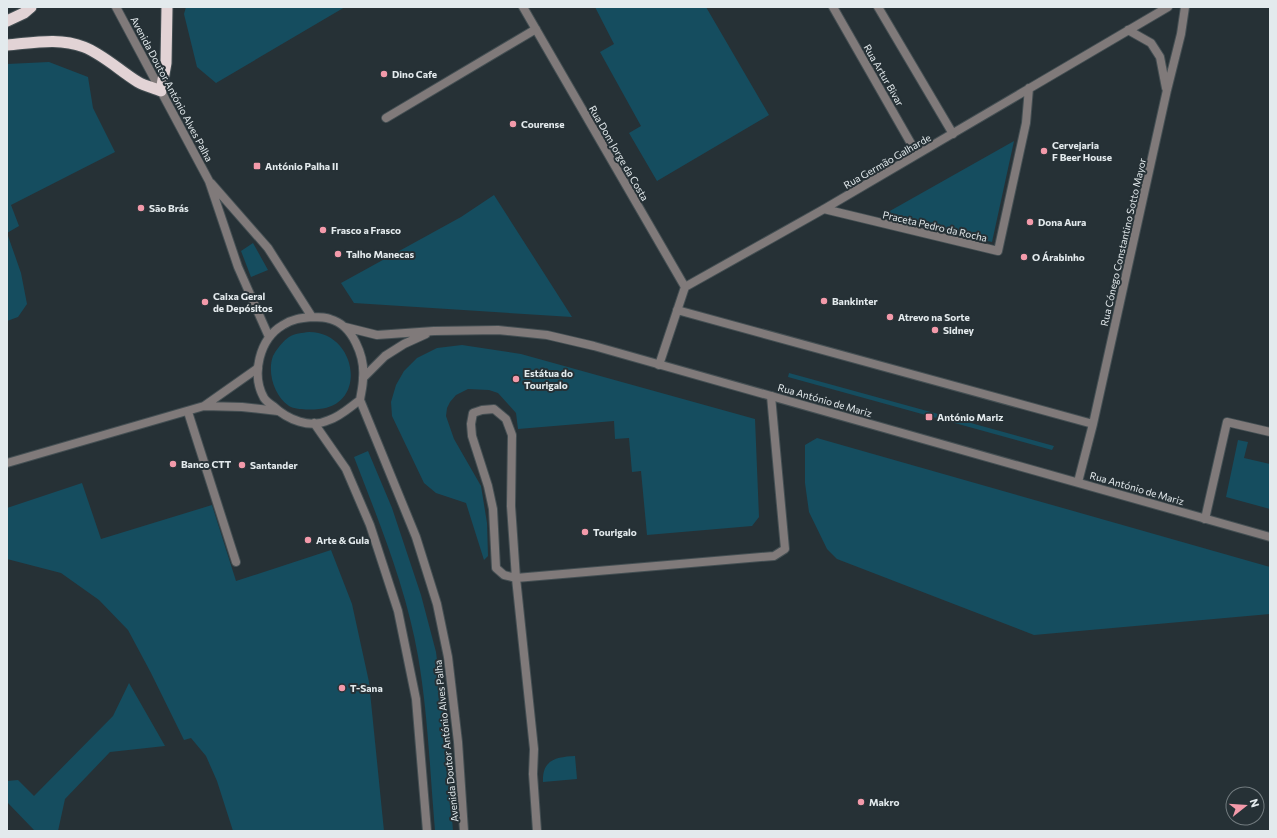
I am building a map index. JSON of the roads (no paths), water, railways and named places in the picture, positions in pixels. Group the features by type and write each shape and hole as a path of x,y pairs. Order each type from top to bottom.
{"highway":[{"path":"7,21 24,13 31,7"},
{"path":"7,45 49,41 66,42 84,47 104,58 140,83 161,91 166,63 167,7"}],"street":[{"name":"Avenida Doutor António Alves Palha","path":"116,7 209,181 238,268 269,336"},
{"name":"Rua Dom Jorge da Costa","path":"523,7 685,287"},
{"name":"Rua Artur Bivar","path":"833,7 917,154"},
{"path":"878,7 953,134"},
{"name":"Rua Germão Galharde","path":"685,287 824,209 1168,7"},
{"name":"Rua Cónego Constantino Sotto Mayor","path":"1078,482 1186,7"},
{"path":"386,118 536,29"},
{"path":"1128,30 1151,43 1160,56 1167,90"},
{"name":"Praceta Pedro da Rocha","path":"824,209 998,251 1026,123 1029,88"},
{"name":"Avenida Doutor António Alves Palha","path":"209,181 268,248 312,317"},
{"path":"659,364 685,287"},
{"path":"677,310 1092,424"},
{"path":"312,317 331,319 346,327 356,343 361,359 364,377 360,400 344,412 328,421 314,423 302,422 288,418 265,399 258,380 258,368 262,350 269,336 282,325 296,319 312,317"},
{"name":"Rua António de Mariz","path":"346,327 377,335 434,331 498,330 547,335 659,364 1270,537"},
{"path":"364,377 390,353 404,344 434,331"},
{"path":"7,463 188,412 204,406 258,368"},
{"path":"537,831 533,774 534,749 516,578 511,506 512,435 506,419 494,409 482,410 473,413 471,424 472,436 488,486 491,501 496,568 504,575 516,578 774,556 785,549 771,396"},
{"name":"Avenida Doutor António Alves Palha","path":"360,400 416,537 437,604 448,657 458,742 464,831"},
{"path":"204,406 278,410"},
{"path":"188,412 236,562"},
{"path":"1205,519 1227,422 1270,432"},
{"path":"314,423 346,469 370,525 398,611 416,699 427,831"}],"place":[{"name":"Dino Cafe","path":"384,74"},
{"name":"Courense","path":"513,124"},
{"name":"Cervejaria F Beer House","path":"1044,151"},
{"name":"António Palha II","path":"257,166"},
{"name":"São Brás","path":"141,208"},
{"name":"Dona Aura","path":"1030,222"},
{"name":"Frasco a Frasco","path":"323,230"},
{"name":"Talho Manecas","path":"338,254"},
{"name":"O Árabinho","path":"1024,257"},
{"name":"Bankinter","path":"824,301"},
{"name":"Caixa Geral de Depósitos","path":"205,302"},
{"name":"Atrevo na Sorte","path":"890,317"},
{"name":"Sidney","path":"935,330"},
{"name":"Estátua do Tourigalo","path":"516,379"},
{"name":"António Mariz","path":"929,417"},
{"name":"Banco CTT","path":"173,464"},
{"name":"Santander","path":"242,465"},
{"name":"Tourigalo","path":"585,532"},
{"name":"Arte & Gula","path":"308,540"},
{"name":"T-Sana","path":"342,688"},
{"name":"Makro","path":"861,802"}]}
